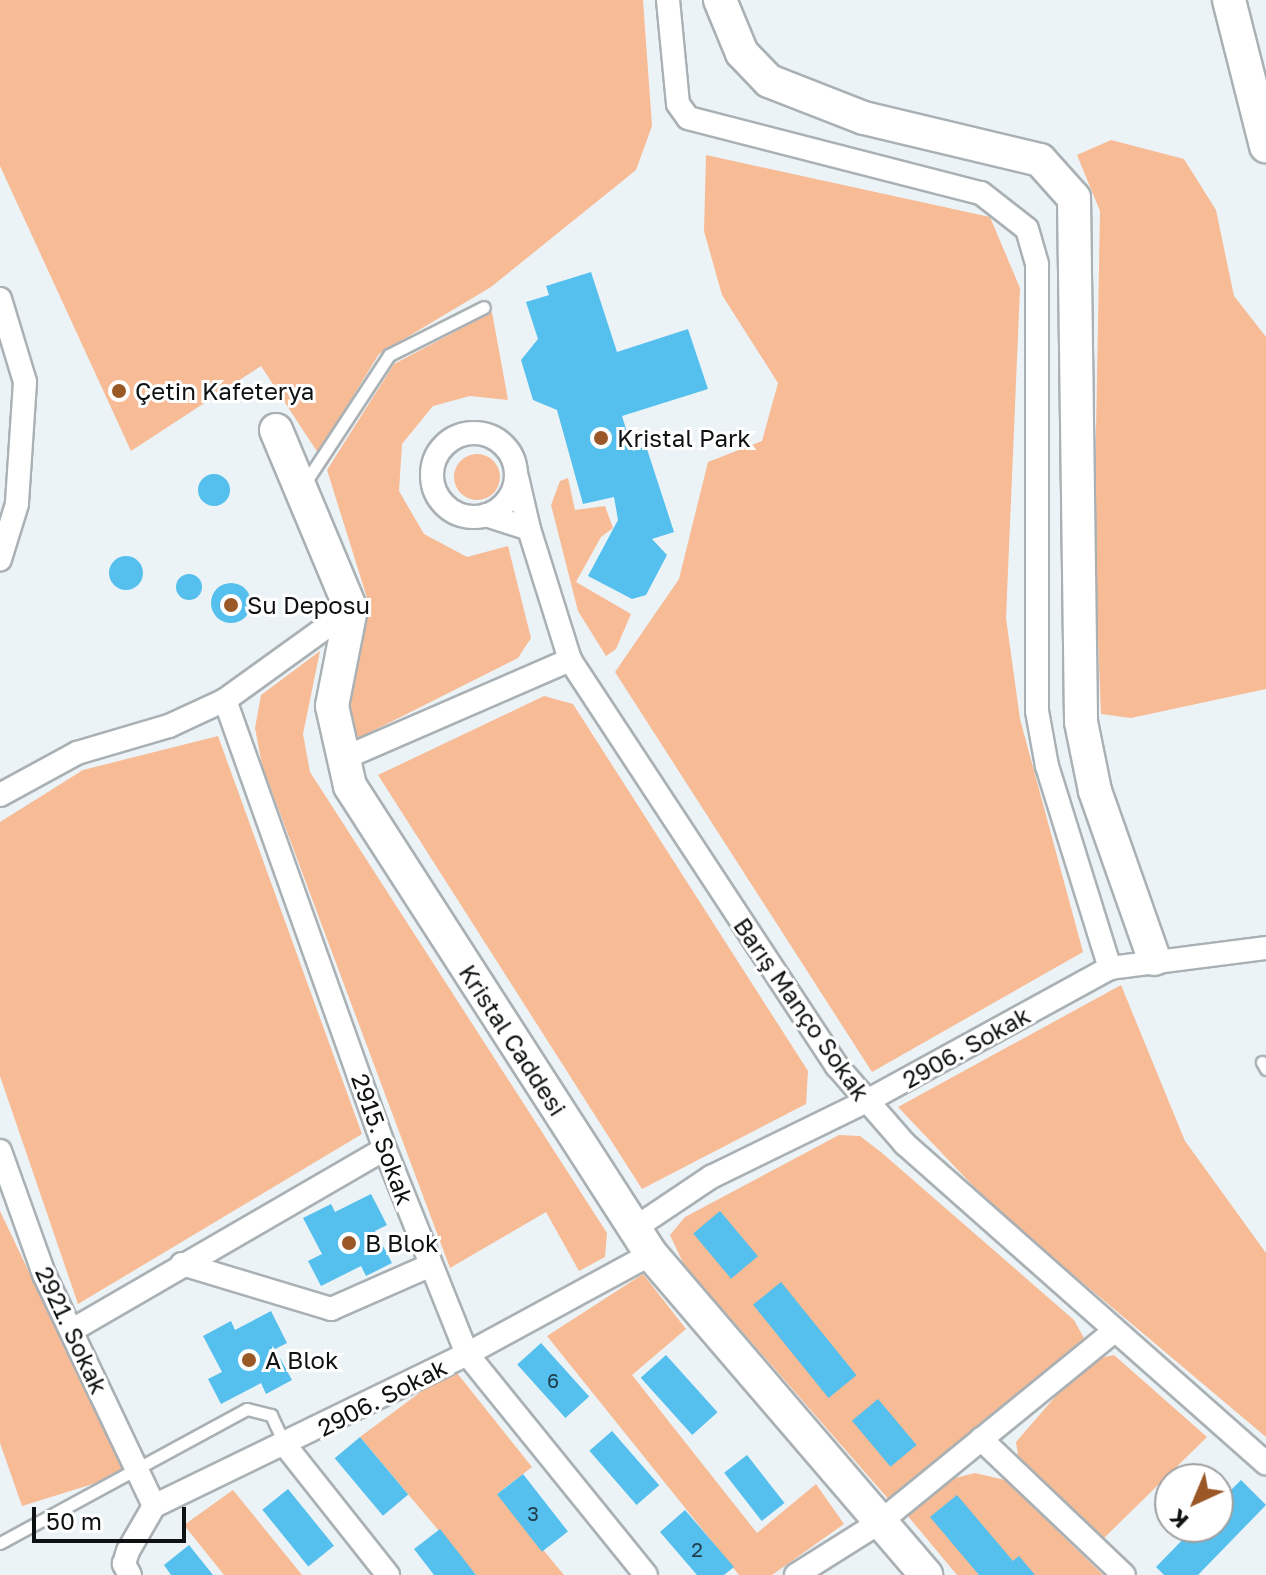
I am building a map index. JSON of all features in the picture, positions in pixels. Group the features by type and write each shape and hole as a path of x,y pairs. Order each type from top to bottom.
{"street":[{"path":"668,0 678,104 688,118 981,193 1027,229 1037,265 1037,711 1047,766 1110,968"},
{"path":"720,0 742,53 769,81 864,118 1040,160 1074,198 1081,722 1095,791 1154,959"},
{"path":"1229,0 1266,146"},
{"path":"0,299 25,382 17,504 0,559"},
{"path":"0,795 47,766 169,726 225,700 351,609 303,487 276,430"},
{"path":"486,515 508,500 516,472 504,446 479,433 451,440 440,450 432,474 439,499 460,515 486,515 529,529"},
{"name":"Barış Manço Sokak","path":"516,472 529,529 570,660 865,1102 1266,1463"},
{"name":"Kristal Caddesi","path":"351,609 332,706 350,786 643,1241 926,1575"},
{"path":"342,759 570,660"},
{"name":"2915. Sokak","path":"225,700 385,1149 467,1354 646,1575"},
{"name":"2906. Sokak","path":"154,1506 467,1354 643,1241 711,1177 865,1102 1110,968 1154,959 1266,948"},
{"path":"74,1329 385,1149"},
{"name":"2921. Sokak","path":"0,1151 44,1274 74,1329 154,1506"},
{"path":"182,1264 331,1309 431,1265"},
{"path":"796,1575 880,1522 1115,1330"},
{"path":"981,1439 1124,1575"},
{"path":"285,1445 388,1575"},
{"path":"130,1575 124,1564 128,1551 154,1506"}],"lane":[{"path":"303,487 389,355 484,307"},
{"path":"0,1543 139,1473 247,1409 271,1415 285,1445"}],"shaded area":[{"path":"0,0 643,0 652,126 636,170 491,287 379,354 318,453 261,366 131,451 0,166"},
{"path":"1111,140 1184,159 1216,210 1234,296 1266,337 1266,689 1131,718 1101,714 1094,543 1100,211 1077,155"},
{"path":"706,155 990,217 1020,288 1006,618 1020,719 1083,952 872,1072 615,672 679,579 708,462 762,441 778,383 722,295 704,231"},
{"path":"492,312 508,400 470,396 433,406 402,444 399,491 424,534 467,557 508,546 531,638 518,658 359,738 346,716 368,601 327,470 394,364"},
{"path":"477,454 493,461 500,477 493,493 477,500 461,493 454,477 461,461"},
{"path":"568,478 575,510 605,506 613,528 601,537 576,582 631,614 616,649 606,656 578,611 551,505 560,481"},
{"path":"320,651 303,734 310,772 607,1233 605,1257 579,1271 546,1212 450,1268 262,765 255,728 261,695"},
{"path":"544,696 573,704 808,1071 806,1104 642,1189 378,775"},
{"path":"218,736 362,1134 78,1304 0,1076 0,822 83,770"},
{"path":"1121,985 1185,1141 1266,1253 1266,1437 994,1208 898,1107"},
{"path":"839,1135 860,1136 882,1153 1074,1320 1084,1338 890,1501 684,1265 670,1235 685,1217"},
{"path":"0,1211 125,1474 22,1506 0,1443"},
{"path":"643,1274 686,1329 632,1375 757,1533 816,1484 844,1524 772,1575 739,1575 547,1336"},
{"path":"1114,1355 1207,1437 1180,1463 1154,1463 1154,1489 1103,1539 1018,1456 1016,1442 1074,1375 1095,1359"},
{"path":"453,1368 532,1467 497,1494 564,1575 476,1575 360,1437"},
{"path":"975,1473 1005,1480 1103,1575 957,1575 907,1515 947,1480"},
{"path":"233,1490 302,1575 224,1575 184,1525"}],"building":[{"name":"Kristal Park","path":"591,272 617,352 688,329 708,389 622,416 633,451 646,446 674,532 652,539 667,555 646,595 632,599 588,576 618,520 614,497 583,504 557,410 533,400 521,360 538,339 526,302 549,295 546,286"},
{"path":"214,474 226,478 230,490 226,502 214,506 202,502 198,490 202,478"},
{"path":"126,556 138,561 143,573 138,585 126,590 114,585 109,573 114,561"},
{"path":"189,574 198,578 202,587 198,596 189,600 180,596 176,587 180,578"},
{"name":"Su Deposu","path":"231,583 245,589 251,603 245,617 231,623 217,617 211,603 217,589"},
{"name":"B Blok","path":"371,1194 387,1225 375,1231 392,1263 366,1276 361,1266 321,1286 308,1261 322,1254 303,1218 331,1204 335,1212"},
{"path":"720,1211 758,1256 731,1279 693,1233"},
{"path":"781,1282 857,1375 829,1398 753,1305"},
{"name":"A Blok","path":"271,1311 287,1343 275,1349 292,1380 266,1394 261,1383 221,1404 208,1379 222,1372 203,1336 231,1321 235,1330"},
{"path":"541,1343 589,1397 565,1418 517,1364"},
{"path":"666,1355 718,1412 692,1435 641,1378"},
{"path":"878,1399 917,1445 891,1467 852,1421"},
{"path":"612,1431 659,1485 637,1505 589,1451"},
{"path":"360,1437 408,1494 383,1516 335,1458"},
{"path":"747,1455 785,1503 762,1521 724,1473"},
{"path":"523,1474 568,1532 542,1552 497,1494"},
{"path":"1241,1480 1266,1505 1234,1538 1234,1487"},
{"path":"288,1489 334,1546 308,1566 262,1510"},
{"path":"957,1495 1013,1561 1019,1556 1035,1575 979,1575 930,1517"},
{"path":"685,1510 734,1567 724,1575 697,1575 660,1532"},
{"path":"440,1529 476,1575 434,1575 414,1549"},
{"path":"1179,1543 1229,1543 1198,1575 1164,1575 1156,1567"},
{"path":"189,1545 213,1575 171,1575 164,1565"}],"place":[{"name":"Çetin Kafeterya","path":"119,391"},
{"name":"Kristal Park","path":"601,438"},
{"name":"Su Deposu","path":"231,605"},
{"name":"B Blok","path":"349,1243"},
{"name":"A Blok","path":"249,1360"}]}
